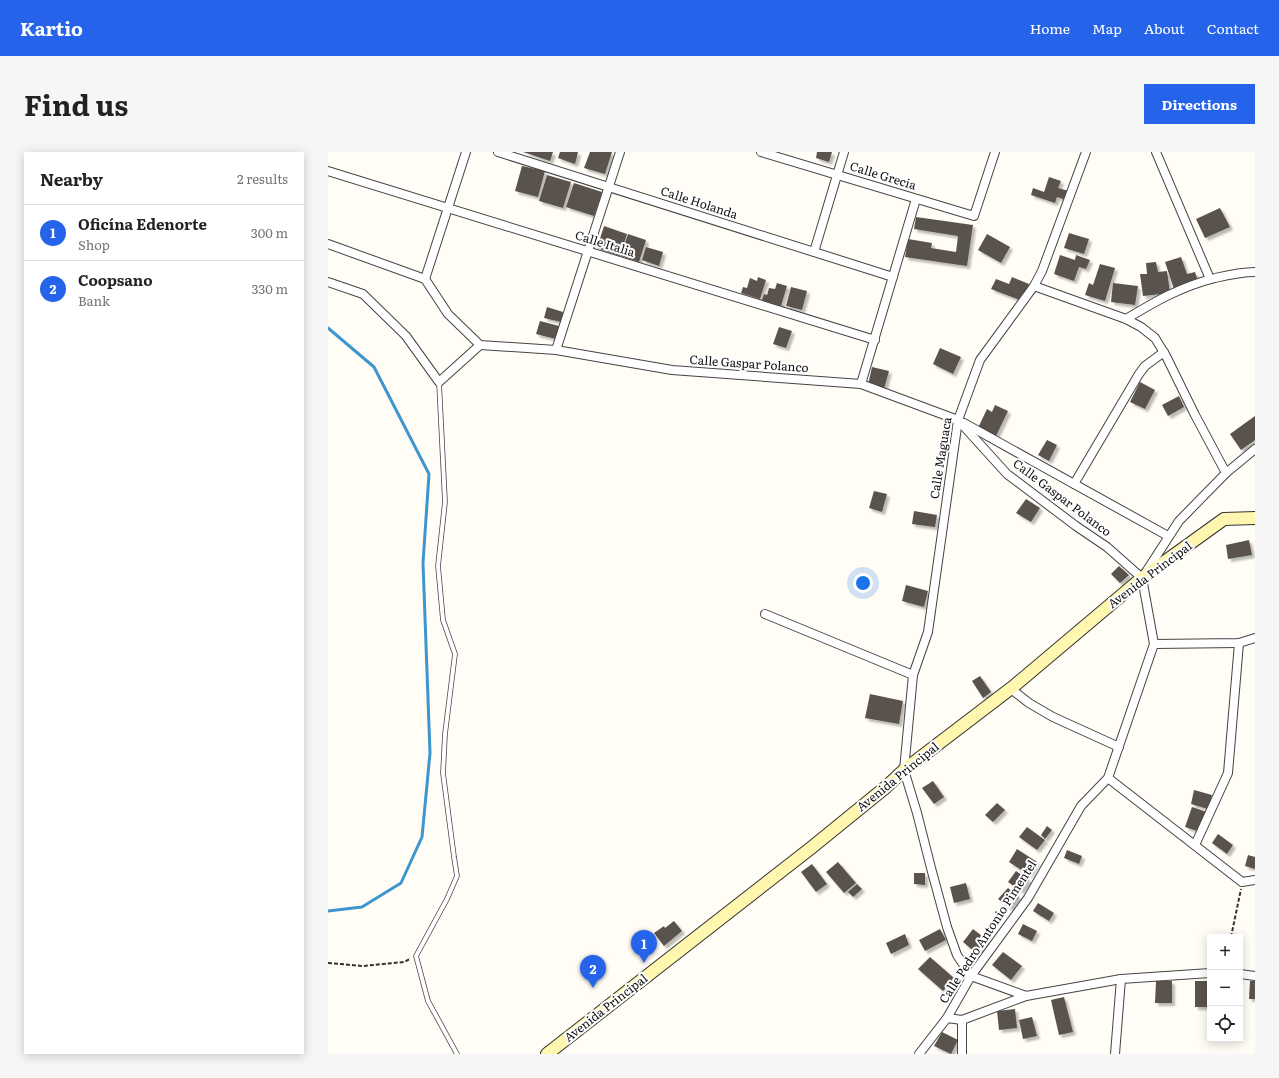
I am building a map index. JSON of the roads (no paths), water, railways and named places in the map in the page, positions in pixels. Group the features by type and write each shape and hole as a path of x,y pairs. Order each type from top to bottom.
{"main road":[{"name":"Avenida Principal","path":"547,1054 811,848 886,787 904,770 1011,689 1142,578 1224,519 1255,518"}],"street":[{"path":"425,279 466,152"},
{"name":"Calle Holanda","path":"498,152 893,277"},
{"path":"556,350 620,152"},
{"name":"Calle Grecia","path":"761,152 974,216 995,152"},
{"path":"814,252 844,152"},
{"name":"Calle Maguaca","path":"904,770 913,675 928,632 958,420 980,360 1034,286 1042,271 1086,152"},
{"path":"1156,152 1210,279"},
{"name":"Calle Italia","path":"328,171 875,340"},
{"path":"861,384 916,199"},
{"path":"328,244 425,279 448,314 480,345 439,382 406,336 362,294 328,282"},
{"path":"1126,319 1157,300 1188,286 1230,274 1255,272"},
{"path":"1034,286 1126,319 1141,327 1155,338 1164,352 1226,473"},
{"name":"Calle Gaspar Polanco","path":"480,345 556,350 672,370 861,384 958,420 1007,474 1076,526 1107,547 1142,578"},
{"path":"1074,484 1139,374 1145,366 1164,352"},
{"path":"958,420 1168,536"},
{"path":"1142,578 1179,521 1226,473 1255,449"},
{"name":"Calle Pedro Antonio Pimentel","path":"919,1054 947,1018 971,976 1028,898 1081,806 1108,778 1154,644 1142,578"},
{"path":"766,614 913,675"},
{"path":"1154,644 1239,643 1255,638"},
{"path":"1195,845 1228,773 1239,643"},
{"path":"1011,689 1029,703 1053,717 1119,747"},
{"path":"904,770 947,927 957,955 971,976 1026,996"},
{"path":"1108,778 1242,882 1255,880"},
{"path":"947,1018 962,1020 1026,996 1121,980 1207,972"},
{"path":"1243,974 1255,976"},
{"path":"1115,1054 1121,980"},
{"path":"962,1020 962,1054"}],"lane":[{"path":"439,382 445,502 438,566 443,620 455,654 445,734 443,773 457,876 447,899 416,956 428,1001 457,1054"}],"waterway":[{"path":"328,328 374,367 429,474 423,563 430,753 422,837 401,883 362,907 328,911"}],"place":[{"name":"Oficína Edenorte","path":"644,963"},
{"name":"Coopsano","path":"593,988"}]}
